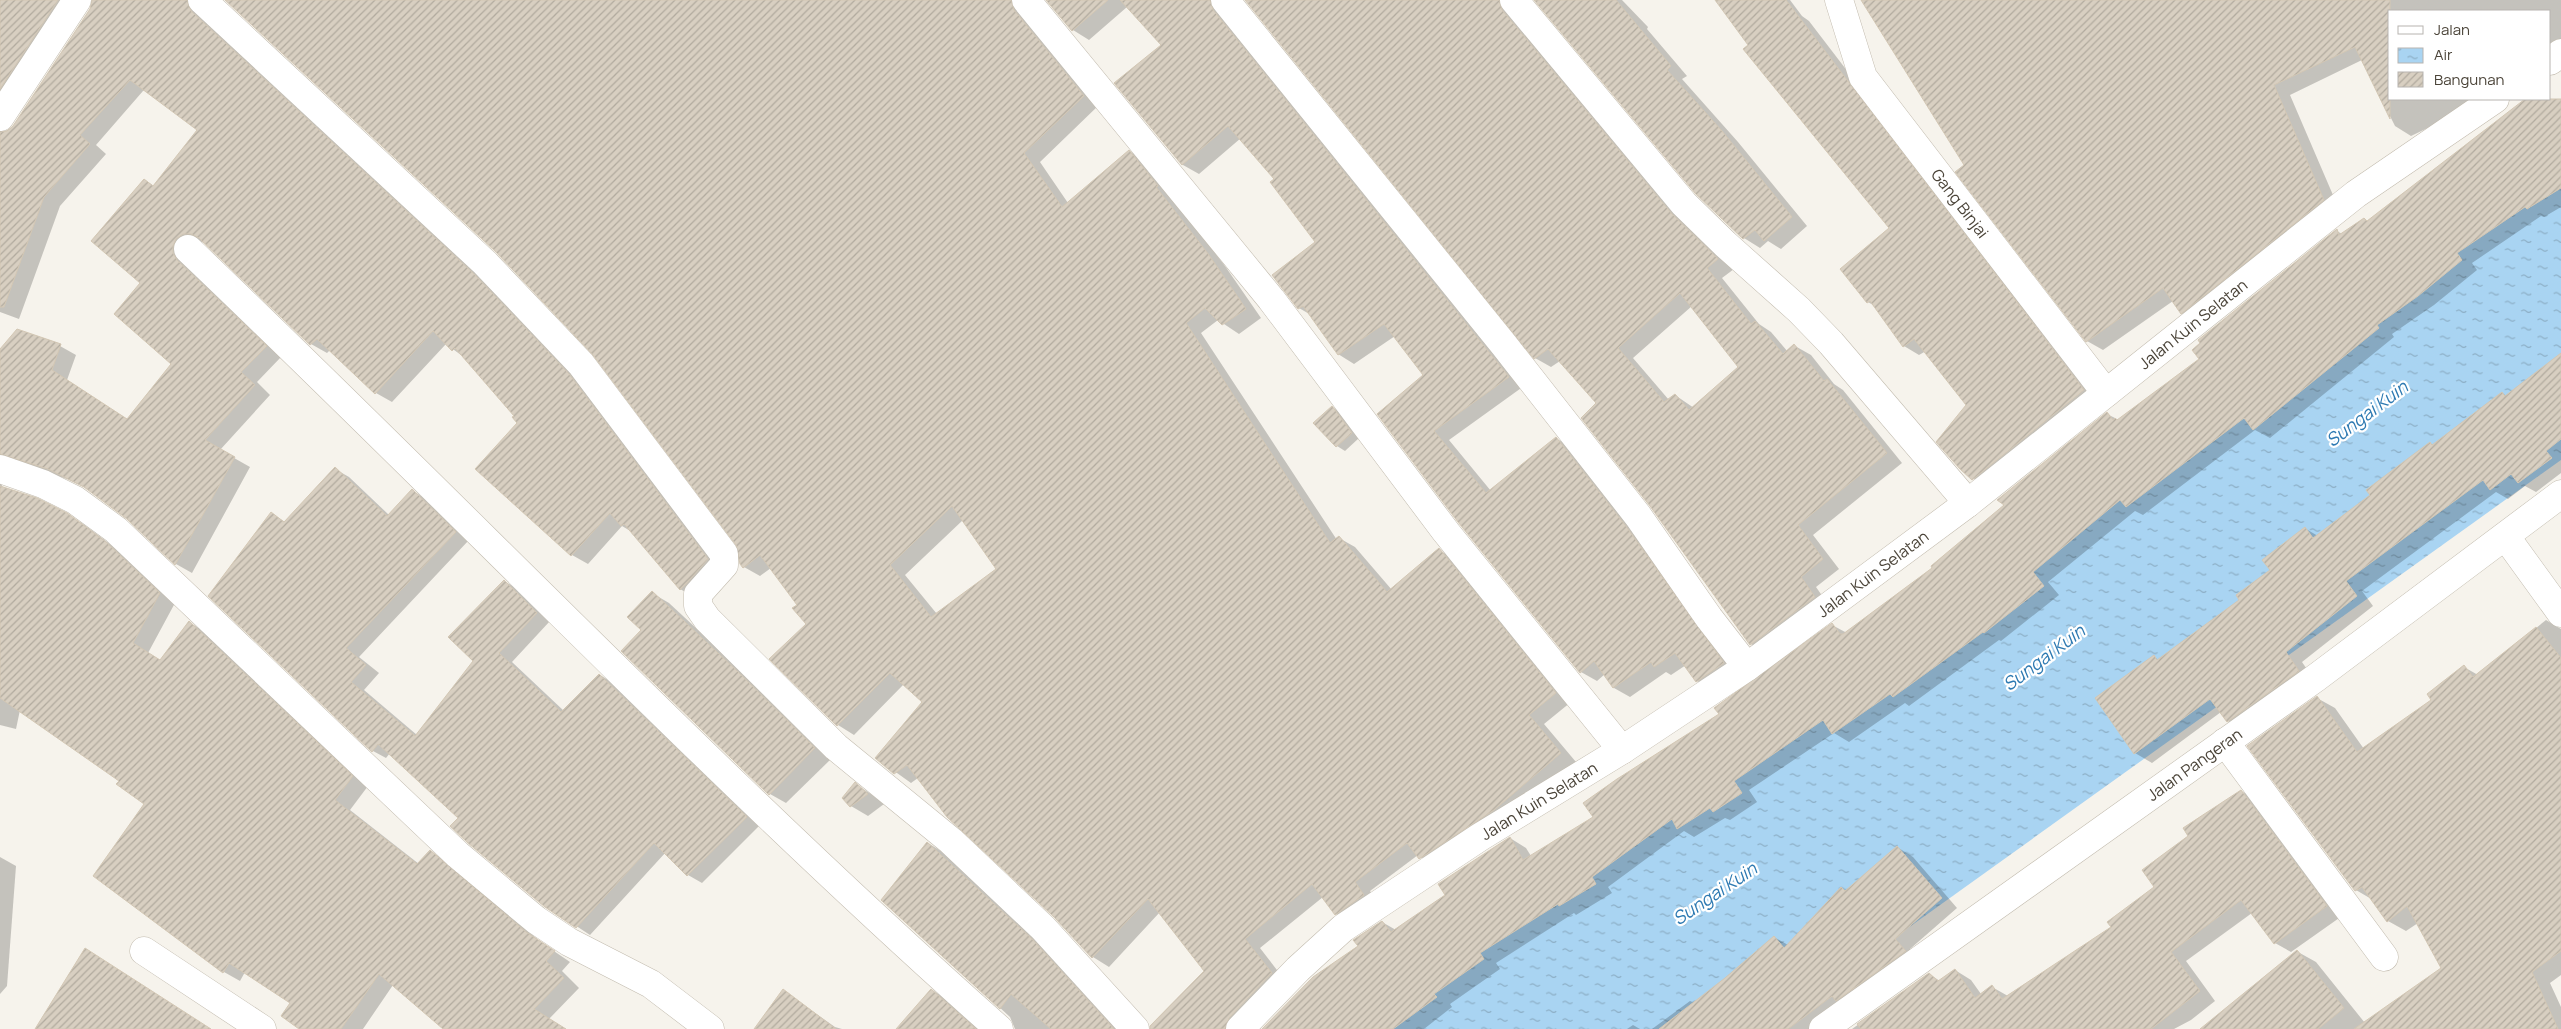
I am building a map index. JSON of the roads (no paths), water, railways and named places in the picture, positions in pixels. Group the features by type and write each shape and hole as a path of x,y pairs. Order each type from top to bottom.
{"street":[{"path":"0,117 77,0"},
{"path":"202,0 485,263 581,364 724,554 724,565 698,594 698,606 707,619 836,747 951,841 1043,928 1134,1029"},
{"path":"1026,0 1271,299 1446,532 1622,750"},
{"path":"1225,0 1504,345 1638,516 1709,618 1747,667"},
{"path":"1514,0 1684,204 1724,244 1799,310 1831,343 1968,503"},
{"name":"Gang Binjai","path":"1839,0 1863,77 2106,392"},
{"name":"Jalan Kuin Selatan","path":"1240,1029 1298,969 1343,928 1480,837 1622,750 1747,667 1968,503 2356,194 2494,100"},
{"path":"188,248 724,776 895,937 999,1029"},
{"path":"0,469 43,484 75,500 116,530 458,856 536,920 569,942 651,984 710,1029"},
{"name":"Jalan Pangeran","path":"1823,1029 2225,742 2561,494"},
{"path":"2506,536 2561,612"},
{"path":"2225,742 2384,957"},
{"path":"144,951 262,1029"}],"water":[{"name":"Sungai Kuin","path":"2561,106 2561,460 1767,1029 1339,1029"}]}
